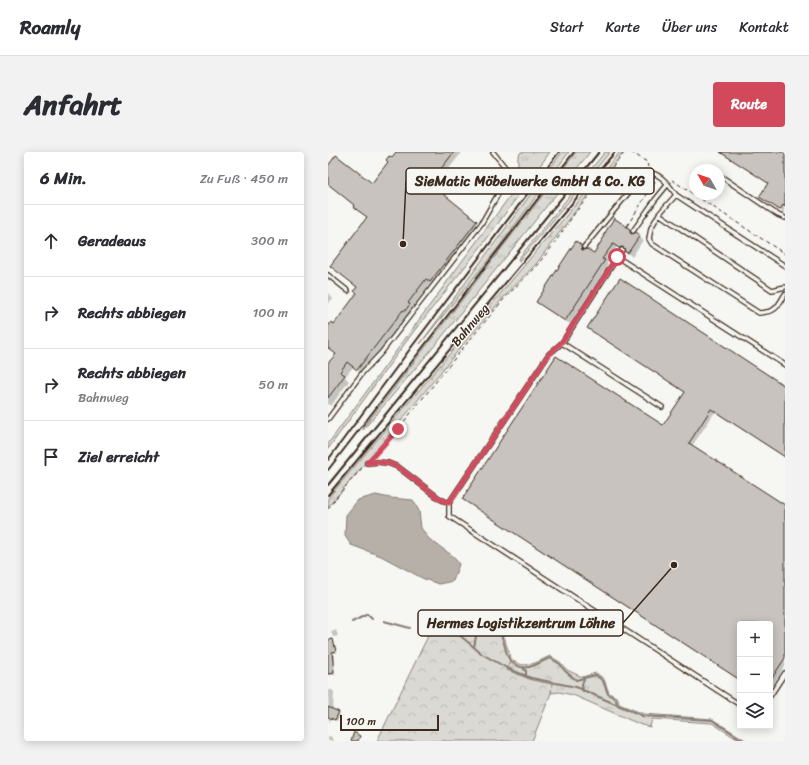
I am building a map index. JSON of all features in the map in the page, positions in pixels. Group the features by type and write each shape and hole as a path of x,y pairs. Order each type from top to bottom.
{"lane":[{"path":"328,418 363,372 381,353 481,224 505,182 505,167 493,152"},
{"path":"584,246 644,174 648,172 668,184 676,195 785,266"},
{"path":"725,179 778,215 785,218"},
{"path":"634,231 668,184"},
{"path":"676,195 659,214 651,228 649,239 652,244 759,313 769,313 777,307 785,294"},
{"path":"659,214 772,290 785,287"},
{"path":"622,250 562,342 549,354 449,503 449,516 737,703"},
{"path":"617,257 785,365"},
{"path":"328,276 348,291"},
{"path":"562,342 662,407"},
{"path":"367,463 388,463 398,467 440,499 449,503"},
{"path":"772,693 785,673"}],"path":[{"name":"Bahnweg","path":"328,509 339,494 398,429 504,298 537,265 551,248 575,213 625,152"},
{"path":"632,152 647,162 648,168 650,168"},
{"path":"627,226 658,177"},
{"path":"667,177 785,254"}],"green space":[{"path":"521,152 550,152 483,244 414,331 328,449 328,444 518,185 518,157"},
{"path":"562,152 569,152 498,248 420,344"},
{"path":"576,152 590,152 437,343 363,430 363,428"},
{"path":"605,152 610,152 519,261 518,259"},
{"path":"620,152 624,152 580,205 536,264 503,298 461,347 328,507 328,498"},
{"path":"446,615 457,616 469,625 491,625 501,629 510,654 507,670 532,680 552,684 551,693 532,741 377,741 429,634 439,625 438,618"},
{"path":"550,656 560,662 567,670 582,677 596,673 604,679 609,693 618,698 619,704 644,714 712,719 747,741 740,741 712,723 652,719 650,727 639,724 573,695 559,692 551,693 552,684 532,680 507,670 511,659 516,663 526,665 535,663"}],"shaded area":[{"path":"376,495 413,500 419,511 421,528 429,539 453,556 459,564 453,581 439,584 424,579 381,556 351,545 345,536 346,515 358,500"}],"building":[{"path":"396,152 454,152 430,183 477,221 430,282 426,279 408,303 410,304 405,311 403,310 357,370 347,362 340,372 345,375 328,398 328,363 336,354 328,348 328,327 331,322 334,324 357,293 354,291 357,287 330,266 367,217 353,207 354,205 328,184 328,166 336,155 372,183 388,162 386,160 389,156 392,157"},
{"path":"720,152 785,152 785,207 783,205 780,210 759,197 768,183"},
{"path":"614,218 630,229 631,234 636,232 640,235 628,253 625,252 624,248 619,248 613,244 602,259 605,260 565,321 536,302 576,241 581,245 582,250 587,249 594,253"},
{"path":"620,278 785,386 785,457 711,409 689,443 785,505 785,658 773,676 773,621 737,621 737,678 462,499 556,356 663,425 685,392 587,328"},
{"path":"333,639 336,651 332,652 334,673 328,674 328,640"},
{"path":"328,707 339,712 335,720 328,717"},
{"path":"354,732 360,736 358,741 351,741"}],"waterway":[{"path":"352,622 366,615 372,619"},
{"path":"428,631 434,623 444,617 454,618 465,626 472,628 495,628 501,634 509,658 516,665 520,667 529,667 550,658 560,664 565,671 576,680 596,675 603,681 608,694 616,699 617,705"},
{"path":"384,621 410,628"},
{"path":"419,630 427,633 444,622 482,654 507,668 531,678 576,687 643,716 712,720 744,741"},
{"path":"474,629 477,631 474,647"},
{"path":"523,668 526,671 526,676"},
{"path":"583,691 582,684 584,679"}],"railway":[{"path":"328,460 559,152"},
{"path":"328,470 574,152"},
{"path":"328,485 599,152"},
{"path":"328,495 615,152"}],"place":[{"name":"SieMatic Möbelwerke GmbH & Co. KG","path":"403,244"},
{"name":"Hermes Logistikzentrum Löhne","path":"674,565"}],"route":[{"path":"398,429 367,463 388,463 398,467 440,499 449,503 549,354 562,342 617,257"}]}
